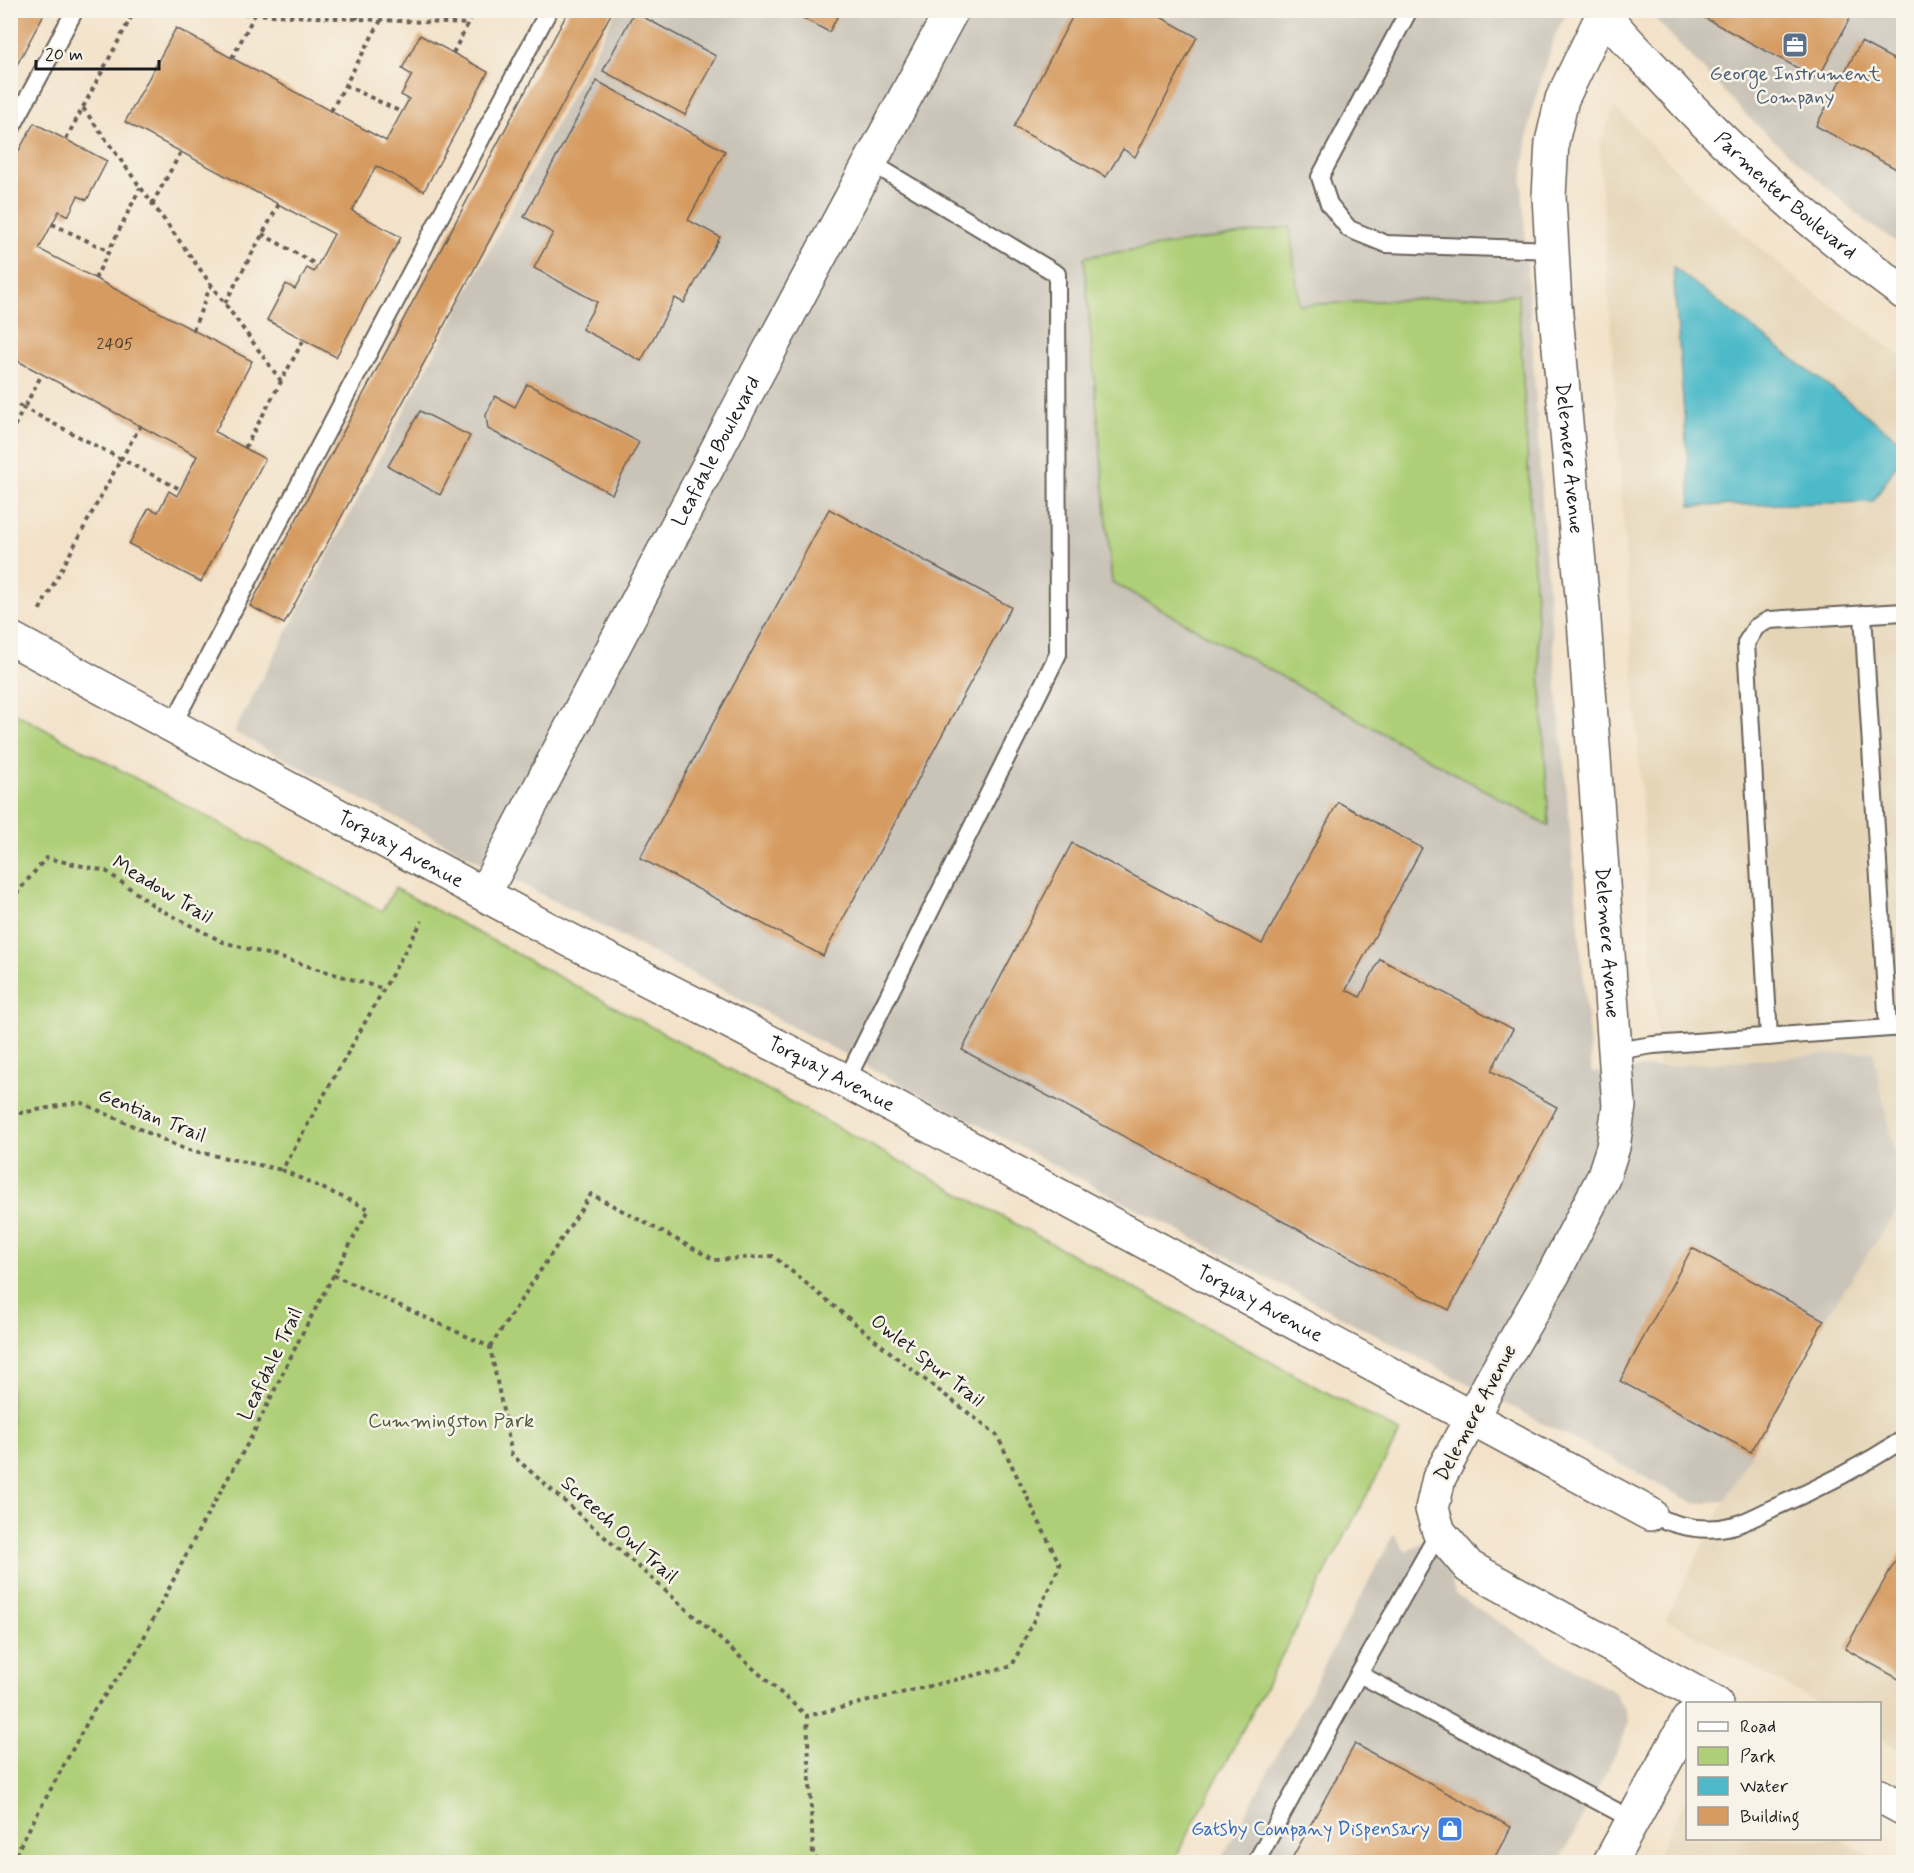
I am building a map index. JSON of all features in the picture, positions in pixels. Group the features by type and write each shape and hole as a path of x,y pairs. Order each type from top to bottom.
{"street":[{"name":"Leafdale Boulevard","path":"484,894 952,10"},
{"name":"Delemere Avenue","path":"1603,12 1562,99 1552,142 1549,196 1555,304 1583,606 1619,1106 1613,1147 1603,1178 1554,1273 1439,1478 1431,1509 1439,1532 1469,1567 1694,1702"},
{"name":"Parmenter Boulevard","path":"1603,12 1681,99 1734,153 1844,249 1904,293"},
{"name":"Torquay Avenue","path":"16,641 548,929 846,1081 1650,1514"},
{"path":"1610,1863 1686,1731"},
{"path":"1881,1797 1904,1809"}],"lane":[{"path":"10,131 75,10"},
{"path":"172,726 549,10"},
{"path":"1409,10 1320,177 1329,204 1349,229 1386,244 1553,250"},
{"path":"846,1081 1058,654 1058,274 870,162"},
{"path":"1769,1037 1746,643 1756,627 1769,620 1904,612"},
{"path":"1616,1051 1653,1044 1896,1028 1863,614"},
{"path":"1650,1514 1668,1523 1689,1528 1735,1525 1810,1493 1904,1439"},
{"path":"1256,1863 1439,1532"},
{"path":"1359,1674 1633,1820"}],"path":[{"path":"66,139 135,10"},
{"path":"163,10 468,24"},
{"path":"356,19 361,10"},
{"path":"453,53 475,10"},
{"path":"232,58 255,14"},
{"path":"331,111 381,20"},
{"path":"345,85 401,112"},
{"path":"83,108 281,381"},
{"path":"152,204 181,152"},
{"path":"95,279 140,188"},
{"path":"225,303 279,204"},
{"path":"52,224 109,251"},
{"path":"262,234 317,265"},
{"path":"193,330 211,285"},
{"path":"245,448 304,339"},
{"path":"10,434 42,374"},
{"path":"10,401 180,489"},
{"path":"16,641 141,425"},
{"name":"Meadow Trail","path":"10,901 46,858 106,871 157,908 223,942 384,989"},
{"path":"282,1170 422,921"},
{"name":"Gentian Trail","path":"10,1115 80,1102 184,1149 282,1170"},
{"name":"Leafdale Trail","path":"10,1863 94,1710 137,1651 202,1524 252,1436 302,1334 369,1209 282,1170"},
{"name":"Owlet Spur Trail","path":"490,1347 591,1194 716,1260 773,1256 902,1362 997,1435 1060,1565 1012,1666 807,1716"},
{"path":"333,1275 490,1347"},
{"name":"Screech Owl Trail","path":"490,1347 512,1455 807,1716"},
{"path":"807,1716 813,1854 818,1863"}],"shaded area":[{"path":"616,11 1568,11 1555,35 1531,113 1522,182 1546,565 1592,1072 1873,1051 1903,1195 1903,1201 1824,1320 1725,1501 1694,1503 234,732"},
{"path":"1648,11 1903,11 1903,246 1866,222 1749,118"},
{"path":"1615,107 1698,192 1749,239 1799,281 1903,357 1903,1195 1873,1051 1659,1068 1599,144"},
{"path":"1903,1201 1903,1752 1881,1739 1881,1702 1815,1702 1666,1619 1725,1501 1824,1320"},
{"path":"1439,1532 1455,1594 1563,1663 1614,1692 1625,1710 1629,1722 1620,1746 1559,1862 1220,1862 1394,1534 1406,1552"},
{"path":"1686,1798 1686,1840 1842,1840 1883,1862 1654,1862"}],"green space":[{"path":"1290,227 1299,305 1518,294 1549,826 1112,582 1084,257"},
{"name":"Cummingston Park","path":"11,711 382,911 395,888 1400,1432 1173,1862 11,1862"}],"water":[{"path":"1673,267 1903,443 1903,454 1873,502 1691,506"}],"building":[{"path":"10,10 46,10 10,78"},
{"path":"569,10 613,10 284,624 250,606"},
{"path":"788,10 841,10 829,32"},
{"path":"1076,10 1148,10 1197,37 1135,157 1123,149 1106,177 1014,127"},
{"name":"George Instrument Company","path":"1690,10 1854,10 1818,79"},
{"path":"634,12 716,56 685,115 603,71"},
{"path":"176,28 386,141 409,99 401,95 412,75 402,69 420,35 488,72 424,191 376,166 352,211 401,237 336,357 267,320 286,284 295,289 307,268 314,272 334,234 125,122"},
{"path":"1861,42 1904,65 1904,173 1816,126"},
{"path":"597,81 725,151 688,220 720,237 684,303 675,298 641,361 582,329 597,302 534,268 553,233 524,217"},
{"path":"34,123 107,161 87,200 78,196 68,216 59,211 39,249 252,361 215,432 265,459 201,582 129,544 149,508 158,512 169,491 177,496 197,456 10,357 10,290 18,276 10,271 10,167"},
{"path":"527,384 639,442 612,494 488,429 486,415 495,396 515,407"},
{"path":"420,411 470,436 440,495 388,466"},
{"path":"829,509 1011,607 823,956 640,858"},
{"path":"1338,802 1422,848 1346,990 1360,997 1380,959 1513,1029 1491,1071 1557,1107 1449,1310 962,1050 1072,843 1262,944"},
{"path":"1692,1248 1824,1320 1751,1452 1620,1381"},
{"path":"1904,1546 1904,1682 1845,1649"},
{"path":"1355,1744 1511,1827 1492,1862 1290,1862"}],"place":[{"name":"George Instrument Company","path":"1795,45"},
{"name":"Gatsby Company Dispensary","path":"1450,1829"}]}
